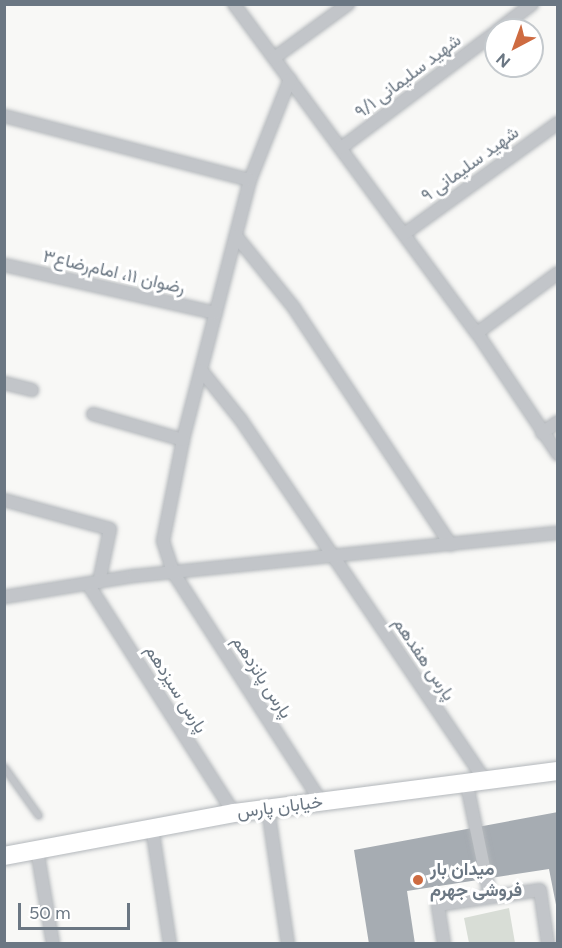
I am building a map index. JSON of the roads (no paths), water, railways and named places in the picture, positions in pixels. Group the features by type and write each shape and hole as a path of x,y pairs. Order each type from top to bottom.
{"main road":[{"name":"خیابان پارس","path":"4,856 234,813 467,785 558,771"}],"street":[{"path":"234,4 477,333 558,454"},
{"path":"274,58 348,4"},
{"name":"شهید سلیمانی ۹/۱","path":"514,18 532,4"},
{"name":"شهید سلیمانی ۹/۱","path":"341,148 484,41"},
{"name":"پارس‌ پانزدهم","path":"290,79 250,180 183,440 163,541 173,572 321,802"},
{"path":"4,116 102,139 250,180"},
{"name":"شهید سلیمانی ۹","path":"404,234 558,123"},
{"path":"236,236 294,308 451,545"},
{"name":"رضوان ۱۱، امام‌رضا‌ع‌۳","path":"4,265 216,313"},
{"path":"477,333 558,273"},
{"name":"پارس‌ هفدهم","path":"201,370 241,420 486,782"},
{"path":"4,383 32,390"},
{"path":"93,414 183,440"},
{"path":"542,433 558,422"},
{"path":"4,500 110,529 94,583"},
{"path":"4,597 173,572 558,533"},
{"name":"پارس‌ سیزدهم","path":"94,583 234,813"},
{"path":"467,785 490,896"},
{"path":"268,809 288,944"},
{"path":"152,827 170,944"},
{"path":"37,850 53,944"},
{"path":"444,944 438,905 540,890 548,944"}],"lane":[{"path":"4,767 39,816"}],"place":[{"name":"میدان بار فروشی جهرم","path":"418,880"}]}
